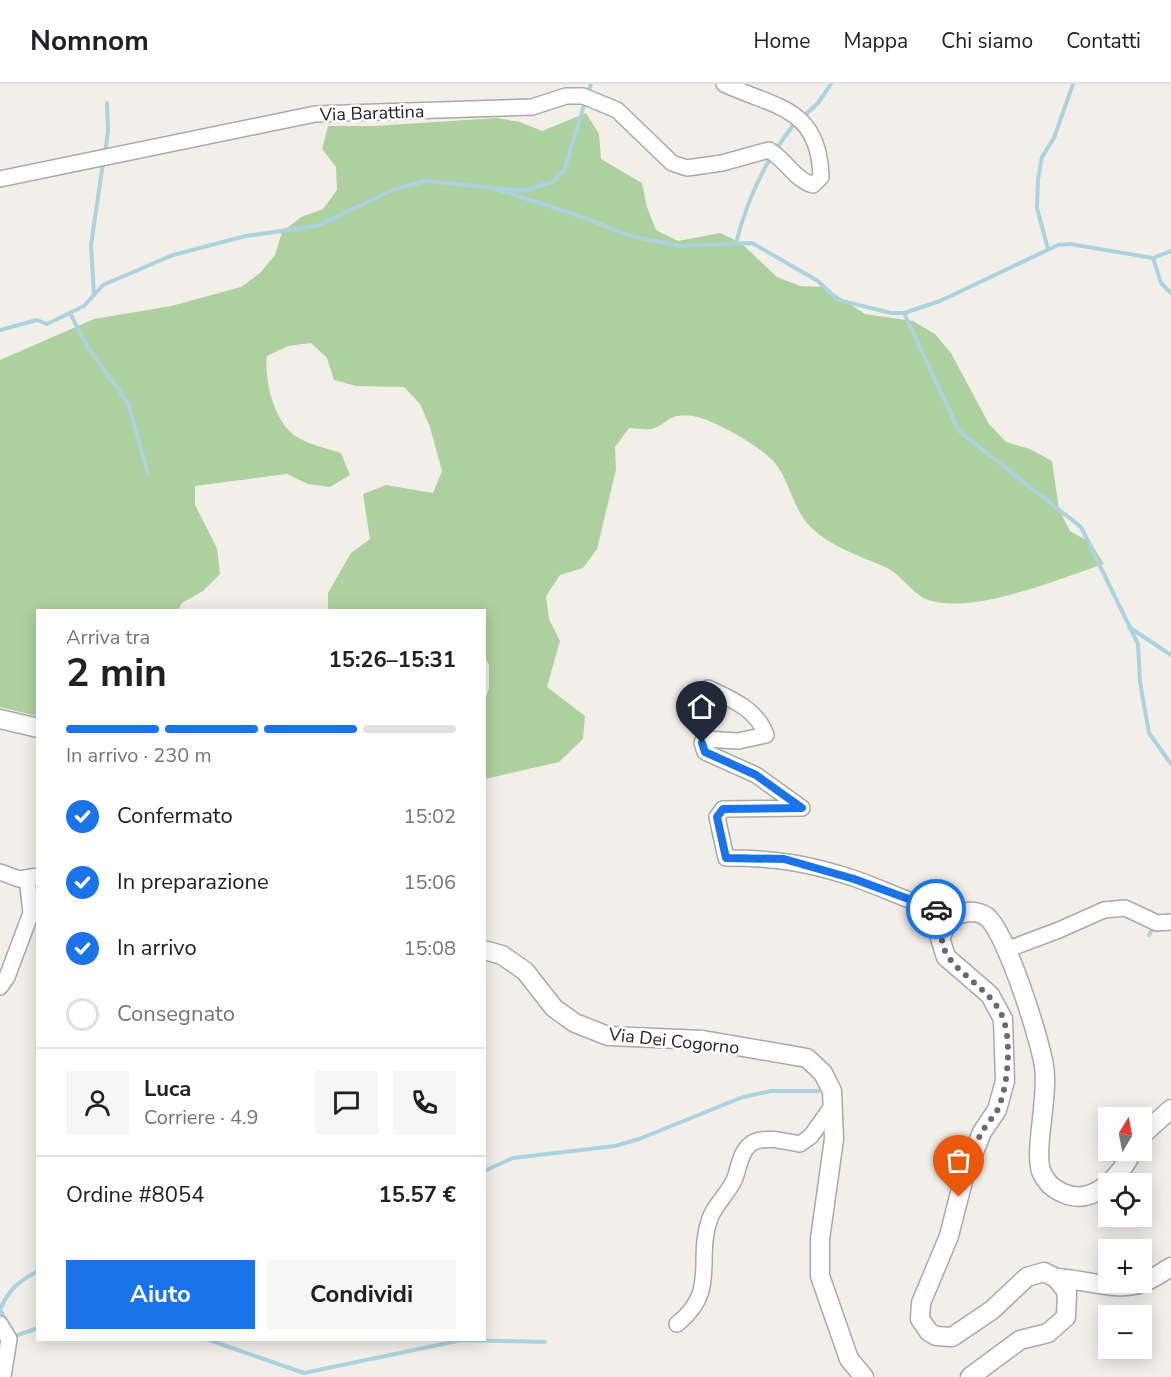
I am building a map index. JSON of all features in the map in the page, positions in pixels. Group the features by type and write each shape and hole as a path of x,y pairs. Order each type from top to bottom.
{"street":[{"name":"Via Barattina","path":"0,178 315,114 532,107 566,96 583,96 617,110 672,163 687,168 722,163 769,150 785,160 800,181 813,185 821,177 821,157 814,134 798,118 779,105 724,84"},
{"path":"708,688 738,702 756,718 766,735 738,741 704,739 702,743 705,752 756,775 802,808 723,809 717,817 726,858 784,859 854,879 957,914 977,912 986,916 993,923 1006,950 1044,1064 1046,1093 1039,1159 1041,1171 1057,1191 1069,1196 1082,1197 1105,1187 1127,1161"},
{"path":"0,719 36,728"},
{"path":"0,872 19,879 32,877 31,913 7,977 0,987"},
{"path":"1006,950 1104,910 1125,908 1157,923 1171,922"},
{"path":"957,914 943,928 941,948 946,957 990,995 1003,1019 1005,1081 997,1110 982,1132 964,1177 949,1236 921,1303 920,1319 924,1326 936,1336 952,1337 993,1310 1027,1277 1044,1272 1056,1278 1083,1279 1119,1287 1142,1283 1171,1267"},
{"name":"Via Dei Cogorno","path":"486,951 502,955 525,971 554,1008 575,1023 608,1036 703,1040 807,1058 823,1073 832,1091 834,1139 820,1239 820,1276 849,1359 864,1377"},
{"path":"677,1324 693,1311 699,1299 703,1287 711,1216 729,1191 747,1148 754,1142 765,1140 800,1144 811,1136 833,1105"},
{"path":"1152,1126 1171,1108"},
{"path":"970,1377 1020,1340 1048,1333 1066,1317 1067,1292 1056,1278"},
{"path":"0,1324 9,1339 10,1349 3,1377"}],"green space":[{"path":"586,113 599,134 601,159 642,183 647,207 656,230 678,241 720,233 741,243 777,277 800,286 824,287 865,314 913,321 935,334 951,353 989,424 1006,442 1030,449 1052,461 1059,509 1070,531 1091,543 1104,564 1040,586 992,599 968,603 928,600 891,570 843,549 815,531 802,516 775,463 760,449 737,435 702,418 684,415 672,417 651,429 629,428 615,447 616,470 597,549 583,568 560,575 546,596 549,619 560,641 547,687 585,716 583,739 559,762 486,779 486,696 489,688 489,665 486,660 486,609 328,609 328,593 351,553 370,539 363,494 386,485 433,493 442,471 430,427 420,404 404,387 356,386 334,380 327,358 311,343 288,346 267,356 267,377 272,400 282,422 289,430 307,442 341,453 350,475 330,487 308,484 287,474 195,486 195,505 217,548 220,574 203,591 182,603 179,609 36,609 36,716 0,707 0,360 94,319 171,306 241,287 260,273 275,255 282,232 301,217 323,209 337,190 336,167 322,149 328,126 374,126 497,118 520,122 542,131"}],"waterway":[{"path":"587,95 591,84"},
{"path":"803,117 818,103 831,84"},
{"path":"1048,249 1037,208 1038,179 1042,157 1054,138 1073,84"},
{"path":"0,330 37,320 47,324 84,306 103,285 173,255 246,236 317,226 395,189 426,181 524,191 552,182 564,171 585,102"},
{"path":"105,153 108,131 107,103"},
{"path":"776,149 796,121"},
{"path":"736,243 751,198 772,155"},
{"path":"94,295 91,245 103,163"},
{"path":"496,189 582,217 631,236 680,246 752,243 818,281 838,300 891,313 904,313 940,301 1058,245 1070,244 1153,258 1171,251"},
{"path":"1153,258 1161,283 1171,293"},
{"path":"70,313 87,346 128,403 148,474"},
{"path":"904,313 959,431 1081,527 1138,644 1140,682 1149,733 1171,764"},
{"path":"1129,627 1171,655"},
{"path":"1149,935 1155,925"},
{"path":"486,1170 513,1158 615,1146 639,1139 743,1097 771,1091 818,1091"},
{"path":"7,1323 0,1310 7,1297 20,1282 36,1272"},
{"path":"12,1337 36,1329"},
{"path":"212,1341 304,1373 457,1341"},
{"path":"486,1341 545,1342"}],"way so far":[{"path":"936,909 957,914 943,928 940,938 941,948 946,957 990,995 1003,1019 1006,1046 1005,1081 997,1110 982,1132 964,1177 959,1197"}],"route":[{"path":"702,743 705,752 756,775 802,808 798,810 723,809 717,817 726,858 784,859 854,879 936,909"}]}
